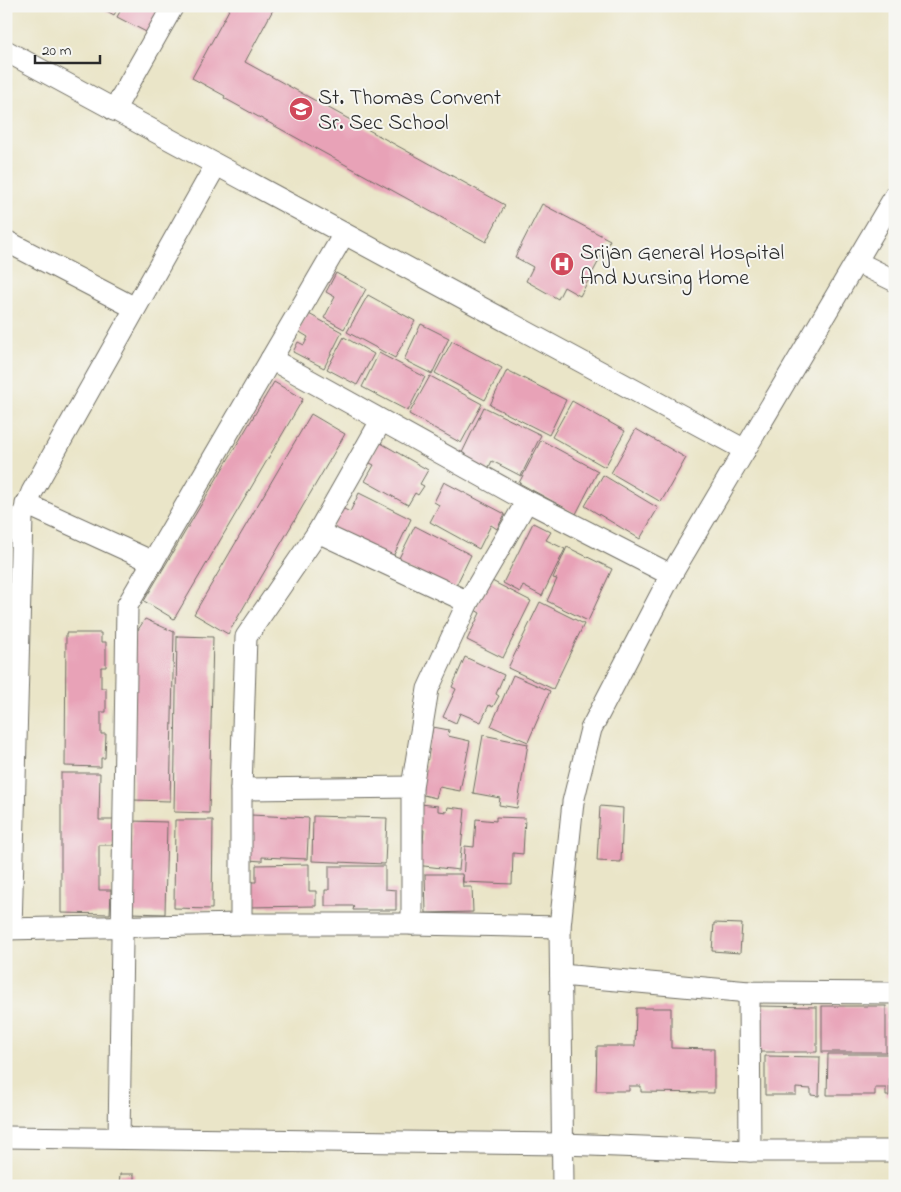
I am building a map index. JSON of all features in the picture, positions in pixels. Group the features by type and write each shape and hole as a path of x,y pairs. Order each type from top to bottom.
{"street":[{"path":"114,110 173,6"},
{"path":"6,51 745,450"},
{"path":"216,165 26,504 20,528 12,666 8,929 241,924 412,924 560,927"},
{"path":"563,1186 560,927 573,802 591,729 671,575 895,196"},
{"path":"119,1138 127,606 344,234"},
{"path":"6,241 135,308"},
{"path":"856,262 895,281"},
{"path":"271,359 527,502 671,575"},
{"path":"241,924 241,789 246,637 318,532 380,421"},
{"path":"412,924 412,787 428,689 468,602 527,502"},
{"path":"26,504 153,562"},
{"path":"318,532 468,602"},
{"path":"241,789 412,787"},
{"path":"561,975 749,992 895,993"},
{"path":"749,992 750,1151"},
{"path":"6,1137 563,1144 750,1151 895,1151"}],"building":[{"path":"98,6 119,6 114,15"},
{"path":"123,6 167,6 152,35 117,17"},
{"path":"231,6 275,6 245,62 505,205 486,242 224,98 225,96 192,78"},
{"path":"542,204 610,240 580,296 564,287 558,299 526,281 533,267 515,257"},
{"path":"336,273 366,289 344,329 324,318 335,297 326,292"},
{"path":"368,295 415,321 395,358 347,332"},
{"path":"307,313 342,332 324,368 293,352 298,342 304,345 308,337 298,331"},
{"path":"421,324 449,338 432,374 404,360"},
{"path":"344,337 374,354 357,385 327,369"},
{"path":"452,341 502,368 485,400 435,373"},
{"path":"379,353 425,377 408,411 362,387"},
{"path":"507,370 566,400 549,435 490,405"},
{"path":"430,376 482,404 461,443 409,414"},
{"path":"274,382 303,399 174,619 144,601"},
{"path":"572,401 625,431 605,467 552,437"},
{"path":"484,407 541,435 521,476 492,461 487,471 460,457"},
{"path":"311,414 345,434 228,634 194,614"},
{"path":"636,429 686,458 661,502 611,473"},
{"path":"541,440 598,471 576,514 519,483"},
{"path":"379,442 428,470 420,484 424,486 418,495 415,493 408,505 365,481 374,465 368,462"},
{"path":"603,475 658,508 640,539 585,506"},
{"path":"444,482 505,514 497,529 491,525 479,549 430,522 439,505 434,502"},
{"path":"359,493 411,519 390,563 332,528 342,508 350,512"},
{"path":"533,523 551,532 546,540 565,549 542,596 523,586 520,592 503,583"},
{"path":"415,526 471,555 454,590 396,564"},
{"path":"567,547 612,569 588,621 547,601 557,579 553,578"},
{"path":"490,580 531,601 503,658 467,640 480,613 475,610"},
{"path":"540,602 584,624 553,689 508,668"},
{"path":"145,619 174,632 170,801 133,800 134,636"},
{"path":"66,633 101,633 101,642 106,642 106,667 101,667 101,688 106,688 106,712 101,712 101,734 106,734 105,758 101,758 101,767 65,766"},
{"path":"177,636 213,637 209,813 174,812"},
{"path":"465,657 504,675 496,694 499,696 493,707 489,705 481,722 460,713 456,723 443,717 456,689 452,687"},
{"path":"513,675 550,691 528,742 491,726"},
{"path":"433,727 449,730 448,736 470,741 460,791 439,787 436,798 419,794"},
{"path":"483,735 528,744 517,808 499,805 500,798 473,793"},
{"path":"61,773 100,773 99,820 114,820 114,845 99,845 99,890 111,890 110,914 61,913"},
{"path":"421,804 438,806 438,811 447,812 448,807 465,809 459,870 415,865 418,842 423,842 424,830 419,829"},
{"path":"600,806 623,808 621,862 597,861"},
{"path":"251,815 309,818 307,859 262,857 262,861 248,860"},
{"path":"313,816 387,818 385,864 312,861"},
{"path":"496,817 525,818 523,854 513,853 512,884 463,882 465,846 474,847 476,819 496,821"},
{"path":"175,820 213,820 212,909 174,908"},
{"path":"132,821 167,822 165,914 131,913"},
{"path":"309,864 309,891 316,891 316,906 247,907 247,882 256,882 256,865"},
{"path":"329,866 385,866 385,889 396,890 396,910 353,910 354,906 325,906 325,890 329,890"},
{"path":"425,874 462,874 463,887 472,887 473,912 426,913"},
{"path":"714,923 742,924 740,953 712,951"},
{"path":"892,1005 895,1005 895,1051 892,1051"},
{"path":"759,1006 817,1007 817,1052 759,1052"},
{"path":"822,1006 886,1006 886,1052 822,1052"},
{"path":"636,1008 671,1008 671,1048 714,1049 714,1093 641,1092 641,1086 629,1086 629,1091 596,1091 597,1046 635,1046"},
{"path":"828,1054 890,1054 889,1096 886,1096 886,1088 875,1088 875,1095 827,1095"},
{"path":"765,1056 820,1057 819,1096 811,1095 811,1089 796,1088 796,1095 765,1095"},
{"path":"120,1174 134,1174 134,1186 119,1186"}],"place":[{"name":"St. Thomas Convent Sr. Sec School","path":"301,109"},
{"name":"Srijan General Hospital And Nursing Home","path":"562,264"}]}
